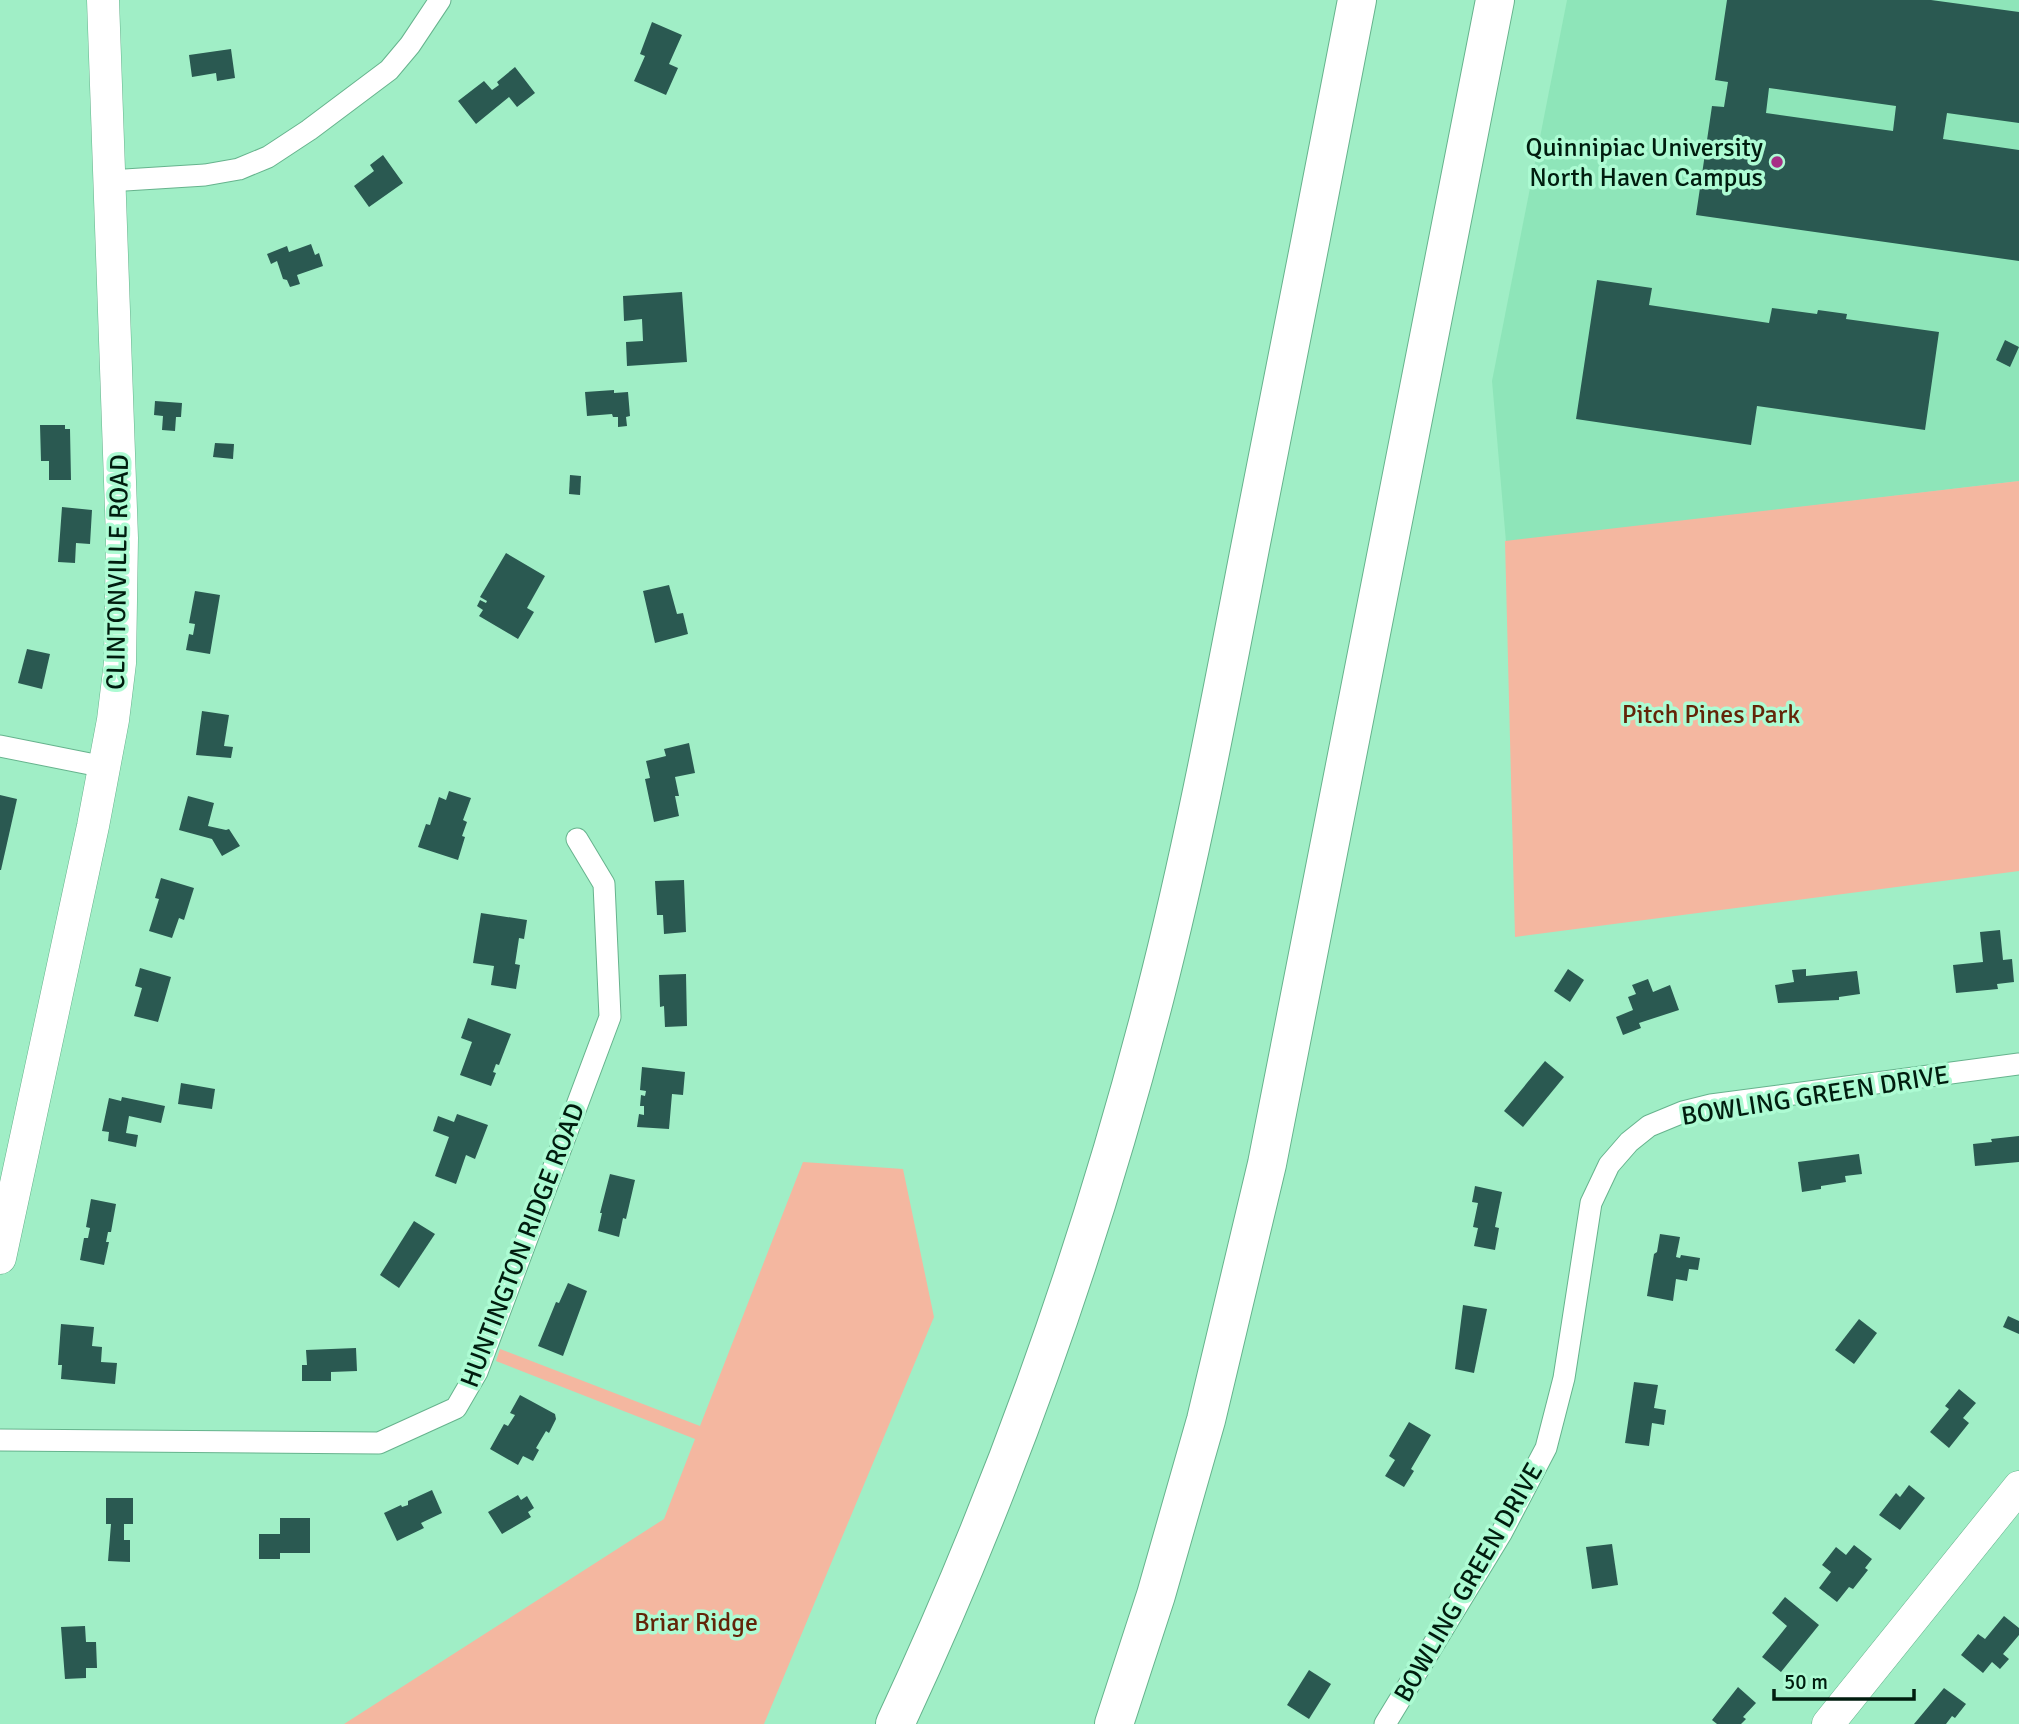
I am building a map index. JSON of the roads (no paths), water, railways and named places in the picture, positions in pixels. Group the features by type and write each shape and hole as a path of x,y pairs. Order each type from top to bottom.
{"highway":[{"path":"895,1724 955,1589 1016,1437 1093,1212 1145,1035 1174,920 1215,730 1357,0"},
{"path":"1114,1724 1156,1595 1206,1420 1267,1164 1495,0"}],"street":[{"name":"CLINTONVILLE ROAD","path":"0,1258 105,767 120,663 122,600 103,0"},
{"path":"109,181 205,176 239,169 268,157 389,70 410,45 440,0"},
{"path":"0,746 105,767"},
{"name":"HUNTINGTON RIDGE ROAD","path":"0,1440 379,1443 456,1408 477,1372 610,1017 604,884 577,839"},
{"name":"BOWLING GREEN DRIVE","path":"1385,1724 1502,1532 1546,1448 1564,1378 1591,1203 1609,1165 1629,1142 1662,1119 1711,1105 2019,1065"},
{"path":"1828,1724 2019,1487"}],"place":[{"name":"Quinnipiac University North Haven Campus","path":"1777,162"}],"park label":[{"name":"Pitch Pines Park","path":"1711,714"},
{"name":"Briar Ridge","path":"696,1622"}]}
